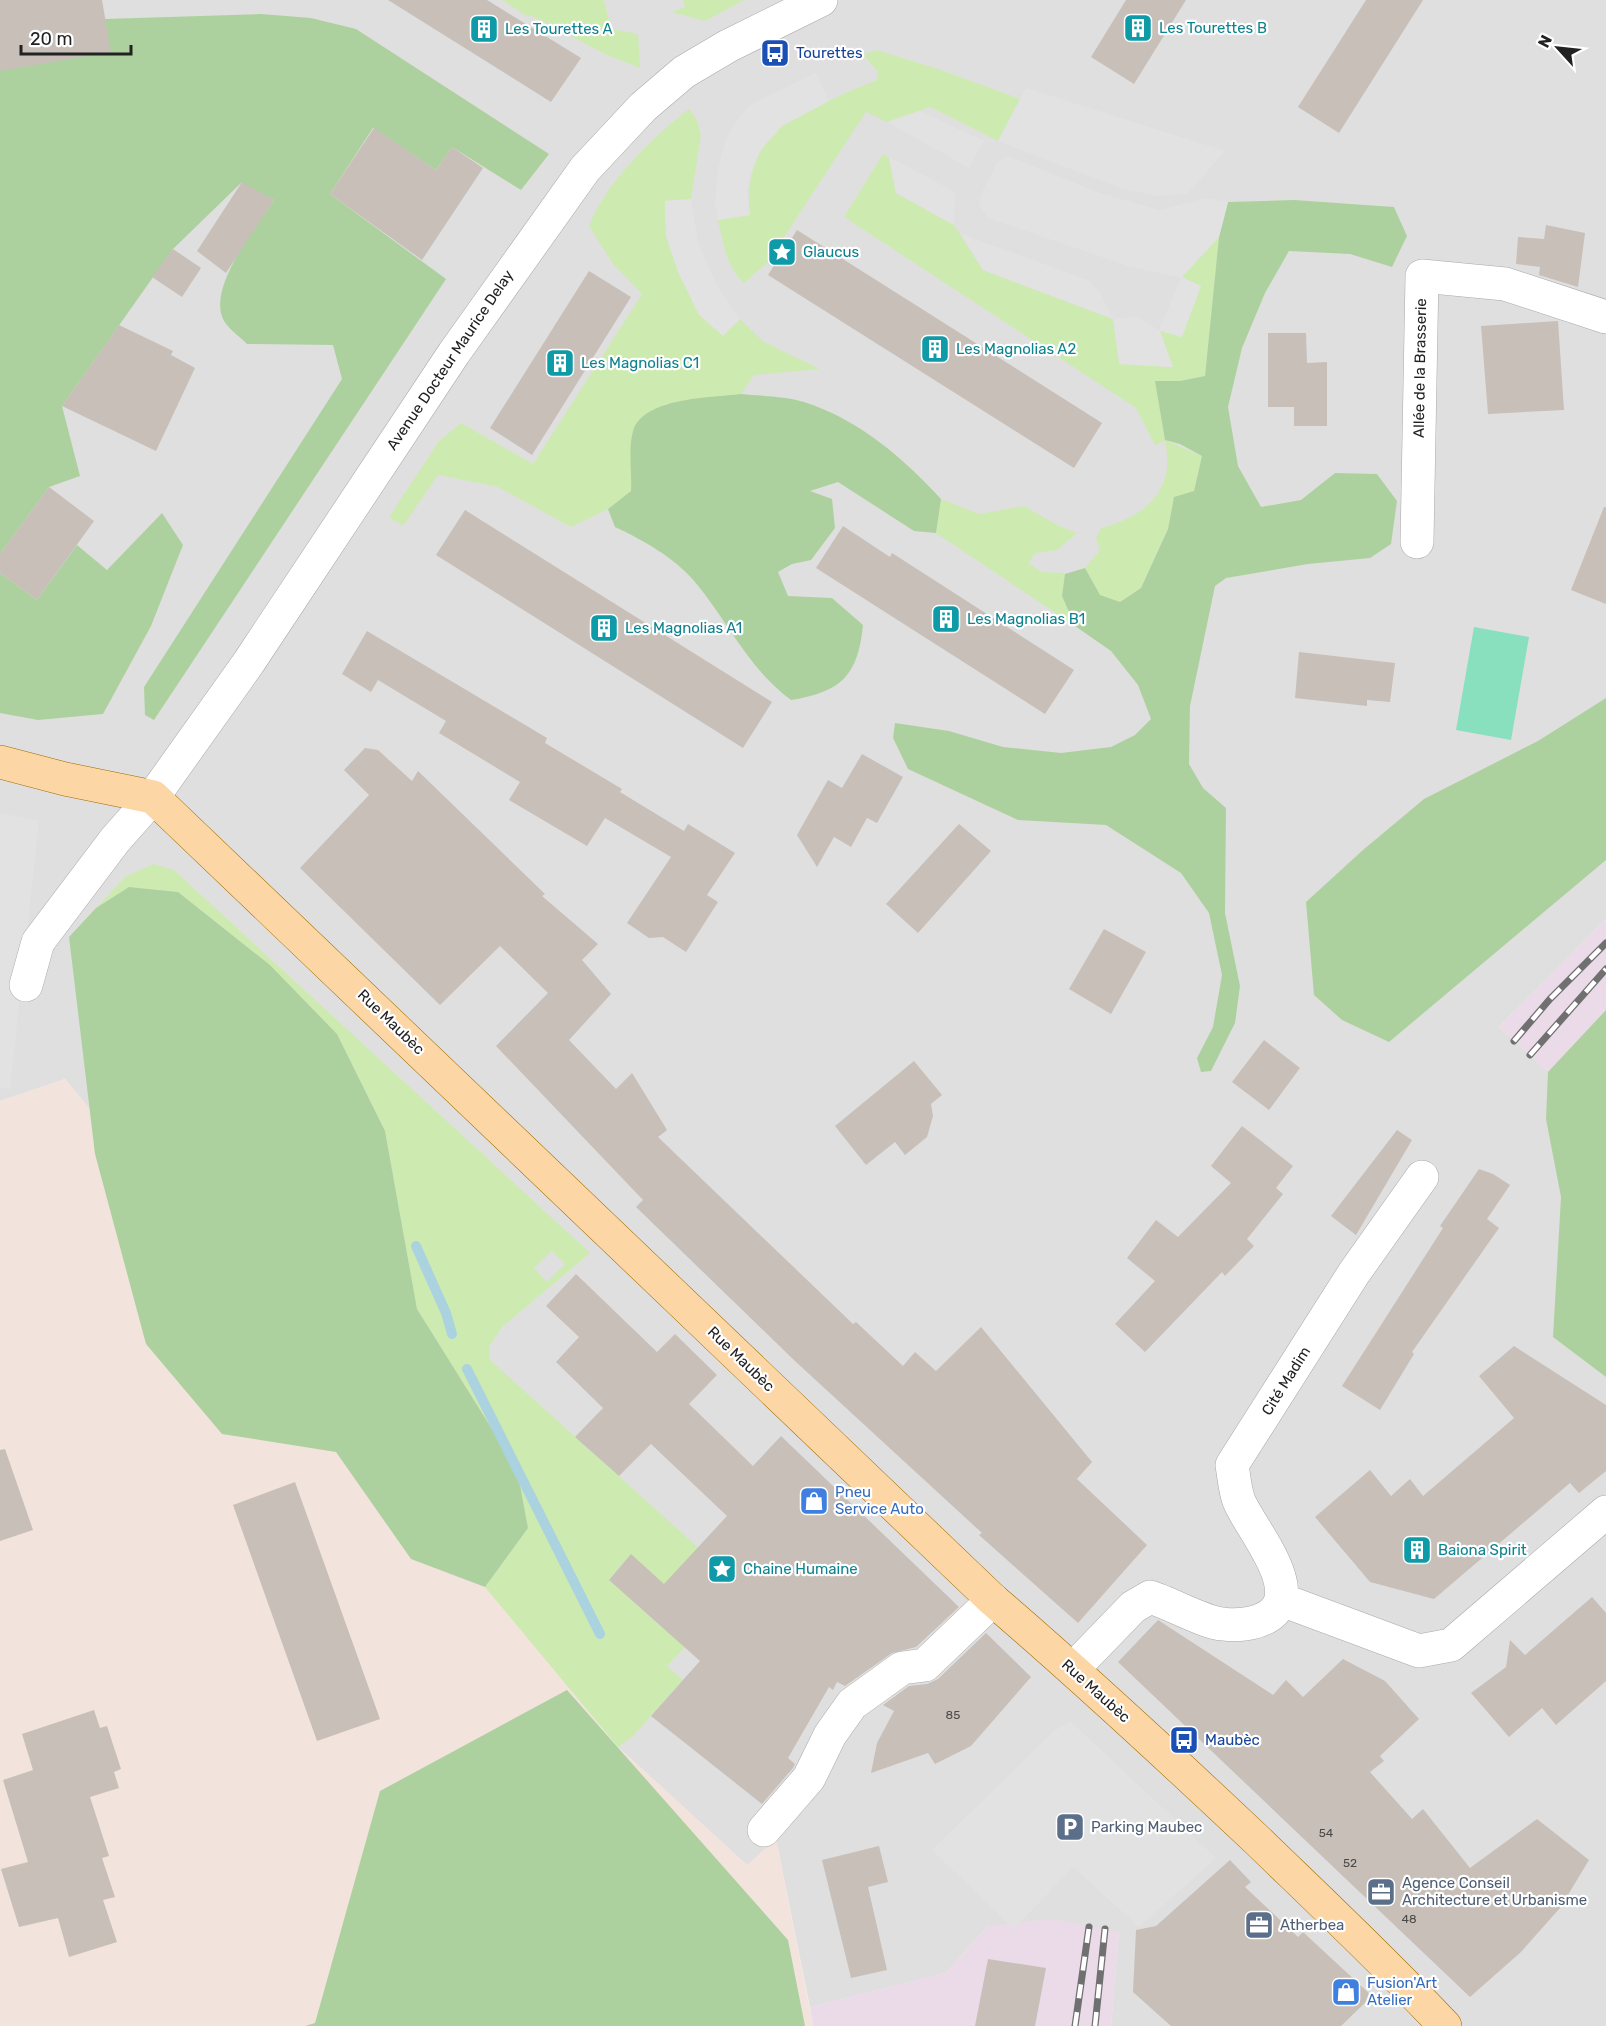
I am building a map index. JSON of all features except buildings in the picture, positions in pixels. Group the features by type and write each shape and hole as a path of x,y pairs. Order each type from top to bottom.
{"main road":[{"path":"0,762 65,779 153,797"},
{"name":"Rue Maubèc","path":"153,797 200,839 993,1600 1073,1669 1393,1970 1445,2026"}],"street":[{"name":"Avenue Docteur Maurice Delay","path":"26,985 38,942 115,840 153,797 249,662 454,353 585,169 643,106 684,72 728,46 821,0"},
{"name":"Allée de la Brasserie","path":"1417,542 1422,276 1504,284 1606,317"},
{"name":"Cité Madim","path":"1282,1600 1281,1584 1269,1553 1238,1500 1232,1465 1354,1273 1422,1177"},
{"path":"1073,1669 1133,1607 1150,1597 1221,1624 1258,1622 1277,1611 1282,1600 1419,1651 1451,1645 1606,1512"},
{"path":"764,1830 808,1778 830,1735 852,1704 902,1668 925,1665 993,1600"}],"shaded area":[{"path":"0,0 1606,0 1606,919 1499,1027 1548,1071 1606,1010 1606,2026 1111,2026 1119,1932 988,1926 946,1973 810,2007 776,1839 748,1866 618,1747 65,1079 0,1101"},
{"path":"816,73 829,101 782,126 760,151 750,176 747,193 750,215 718,220 715,204 718,168 726,140 734,124 751,104"},
{"path":"1026,88 1225,151 1187,194 1157,196 1120,188 998,141"},
{"path":"919,111 984,141 969,168 887,122"},
{"path":"1008,156 1097,192 1159,210 1206,198 1228,202 1219,237 1182,277 1201,286 1182,337 1160,331 1173,367 1119,364 1113,319 1137,317 1159,330 1181,278 1128,266 988,218 979,204 983,190 997,163"},
{"path":"889,157 955,192 954,225 896,193"},
{"path":"691,199 698,243 718,288 740,319 723,336 699,315 678,272 666,236 665,201"},
{"path":"961,234 1088,280 1101,294 1113,319 983,270"},
{"path":"0,813 39,821 10,1089 0,1087"},
{"path":"1606,919 1606,1010 1548,1072 1499,1027"},
{"path":"65,1079 618,1747 747,1865 776,1839 813,2026 0,2026 0,1101"},
{"name":"Parking Maubec","path":"1070,1721 1216,1858 1139,1927 1073,1867 1014,1929 932,1850 1053,1732"},
{"path":"1051,1919 1119,1932 1111,2026 813,2026 810,2007 946,1973 988,1926"}],"green space":[{"path":"502,0 604,0 611,29 638,34 640,68 607,55 530,15 528,17"},
{"path":"683,0 744,0 705,21 671,12 685,7"},
{"path":"261,14 311,18 356,29 549,154 521,190 452,147 436,170 373,128 330,194 446,279 154,720 145,715 144,687 342,379 333,345 247,344 224,321 220,308 227,276 274,200 241,183 173,249 62,406 80,476 49,487 0,554 0,71 105,19"},
{"path":"877,50 941,70 1020,99 998,141 930,107 887,122 866,112 767,263 744,283 729,262 718,220 750,215 749,190 754,167 764,146 781,127 835,98 877,80 878,72 863,54"},
{"path":"689,109 697,120 701,136 691,199 665,201 668,240 681,273 723,335 740,319 764,342 820,369 754,375 741,394 665,404 632,432 631,491 608,509 571,527 498,487 438,475 403,526 389,517 439,441 461,423 533,464 642,294 613,264 589,226 596,210 632,162 661,132"},
{"path":"883,154 889,157 896,193 954,225 983,270 1113,319 1120,364 1173,367 1159,330 1182,337 1181,278 1219,237 1205,376 1180,381 1156,381 1165,440 1202,456 1194,491 1174,497 1168,529 1141,588 1120,602 1100,596 1085,568 1100,550 1096,538 1101,528 1132,516 1154,499 1166,474 1165,441 1155,445 1136,408 844,217"},
{"path":"1294,200 1394,207 1407,236 1392,267 1350,254 1289,251 1265,293 1242,348 1228,407 1238,466 1261,507 1301,500 1335,473 1377,474 1397,501 1391,544 1370,558 1308,564 1226,578 1215,586 1190,706 1189,764 1203,788 1226,808 1225,913 1240,986 1235,1023 1211,1071 1201,1072 1197,1058 1213,1027 1222,975 1209,913 1181,873 1106,825 1018,820 908,769 893,738 895,723 949,731 1003,747 1061,753 1111,747 1135,735 1151,719 1138,685 1111,651 1075,626 1062,596 1065,574 1085,568 1100,595 1120,602 1141,588 1168,529 1174,497 1194,491 1202,456 1180,444 1165,440 1155,381 1180,381 1205,376 1219,237 1228,202"},
{"path":"741,394 797,400 844,419 896,455 941,499 936,533 914,531 838,482 810,491 832,499 835,528 811,560 792,564 778,572 788,596 832,598 863,625 857,657 844,679 823,692 808,697 791,700 776,687 750,659 707,597 687,573 658,550 615,527 608,509 631,491 630,453 633,431 650,411 664,405 696,398"},
{"path":"941,499 979,514 1024,506 1059,526 1077,533 1057,550 1035,553 1029,563 1041,572 1065,573 1062,596 1075,626 936,533"},
{"path":"162,513 183,545 151,626 103,714 38,720 0,713 0,573 37,600 77,545 107,570"},
{"path":"1474,627 1529,637 1511,740 1456,730"},
{"path":"1606,698 1606,860 1389,1042 1342,1020 1314,995 1306,902 1424,799 1538,741"},
{"path":"153,864 174,870 590,1253 502,1327 489,1347 490,1360 722,1569 713,1619 667,1666 683,1680 633,1736 618,1747 485,1587 528,1528 517,1469 417,1309 385,1131 337,1034 270,965 178,892 129,887 96,908 125,877","holes":["552,1251 565,1264 547,1282 534,1268","631,1555 681,1600 659,1625 609,1579"]},
{"path":"129,887 178,892 270,965 337,1034 385,1131 417,1309 517,1469 528,1528 485,1587 411,1559 336,1452 222,1434 146,1344 95,1154 69,937 96,908"},
{"path":"1606,1010 1606,1377 1553,1337 1561,1197 1546,1119 1548,1072"},
{"path":"567,1690 788,1940 805,2026 305,2026 315,2023 380,1791"}],"waterway":[{"path":"416,1246 446,1313 452,1334"},
{"path":"467,1369 600,1634"}],"railway":[{"path":"1514,1041 1550,999 1606,943"},
{"path":"1530,1055 1606,969"},
{"path":"1075,2026 1089,1927"},
{"path":"1095,2026 1105,1929"}],"place":[{"name":"Les Tourettes B","path":"1138,28"},
{"name":"Les Tourettes A","path":"484,29"},
{"name":"Tourettes","path":"775,53"},
{"name":"Glaucus","path":"782,252"},
{"name":"Les Magnolias A2","path":"935,349"},
{"name":"Les Magnolias C1","path":"560,363"},
{"name":"Les Magnolias B1","path":"946,619"},
{"name":"Les Magnolias A1","path":"604,628"},
{"name":"Pneu Service Auto","path":"814,1501"},
{"name":"Baiona Spirit","path":"1417,1550"},
{"name":"Chaine Humaine","path":"722,1569"},
{"name":"Maubèc","path":"1184,1740"},
{"name":"Parking Maubec","path":"1070,1827"},
{"name":"Agence Conseil Architecture et Urbanisme","path":"1381,1892"},
{"name":"Atherbea","path":"1259,1925"},
{"name":"Fusion'Art Atelier","path":"1346,1992"}]}
